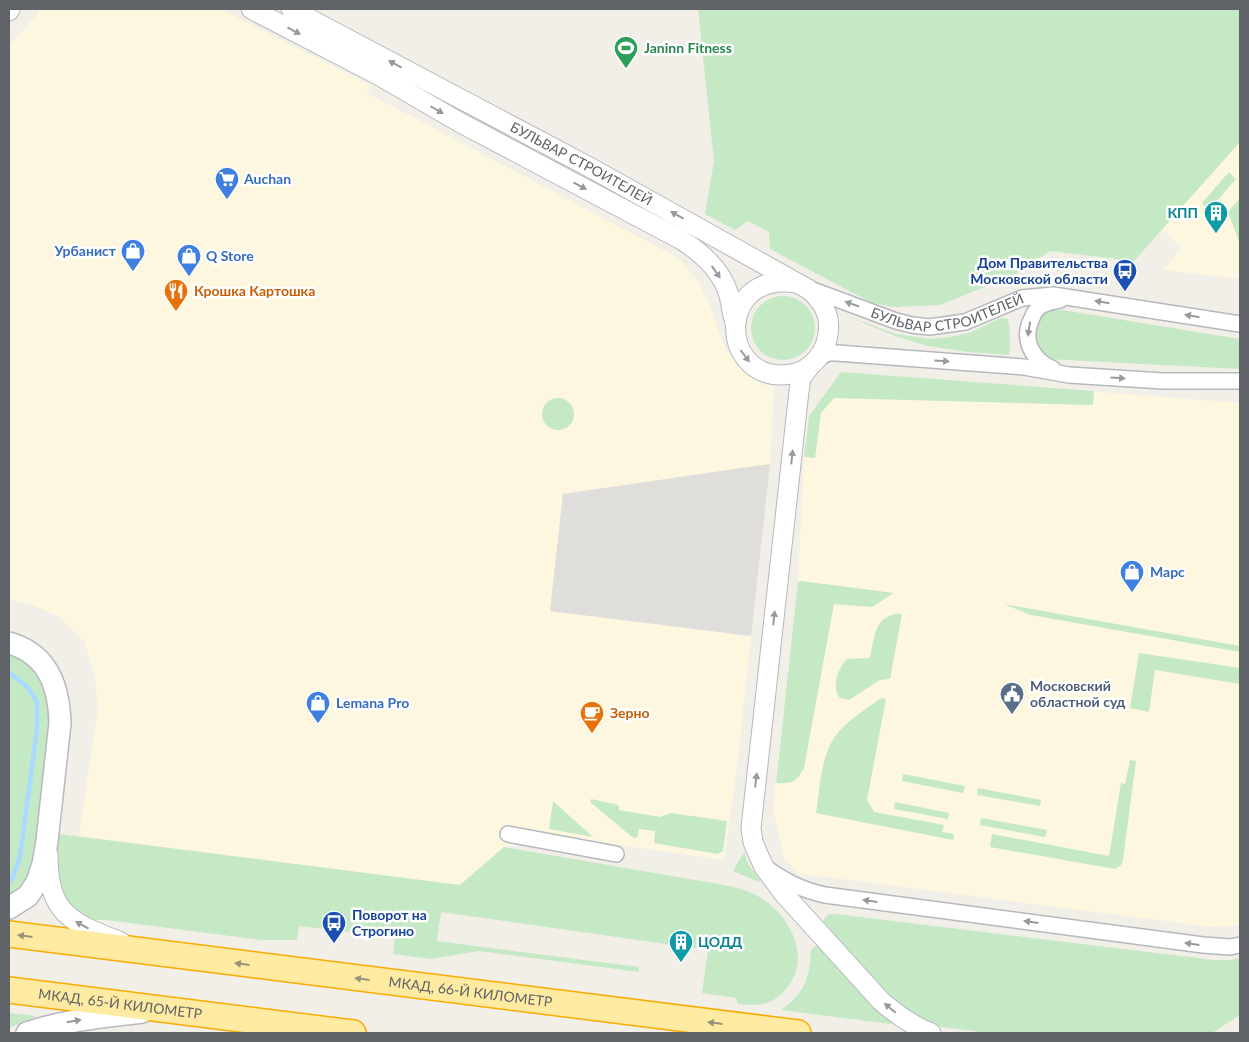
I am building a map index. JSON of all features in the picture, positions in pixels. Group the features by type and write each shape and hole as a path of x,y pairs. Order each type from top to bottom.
{"highway":[{"path":"9,934 143,951"},
{"name":"МКАД, 66-Й КИЛОМЕТР","path":"143,951 798,1033"},
{"name":"МКАД, 65-Й КИЛОМЕТР","path":"9,990 353,1033"}],"main road":[{"path":"9,643 27,650 40,659 56,688 60,723 48,841 43,864 37,882 28,896 9,908"},
{"path":"27,1033 48,1026 90,1018 165,1010"}],"street":[{"name":"БУЛЬВАР СТРОИТЕЛЕЙ","path":"251,9 680,239 695,249 705,258 722,282 728,294 735,324 736,338 741,351 749,362 760,370 787,375 801,371 828,353 837,353 1024,367 1069,375 1185,382 1240,381"},
{"name":"БУЛЬВАР СТРОИТЕЛЕЙ","path":"291,9 589,166 704,229 802,286 820,300 827,314 829,330 826,346 813,363"},
{"name":"БУЛЬВАР СТРОИТЕЛЕЙ","path":"735,324 738,310 745,298 755,289 768,283 782,281 802,286 896,321 929,327 965,322 1022,298 1053,295 1240,324"},
{"name":"БУЛЬВАР СТРОИТЕЛЕЙ","path":"1069,375 1046,366 1035,357 1029,344 1028,328 1034,314 1044,304 1079,299"},
{"path":"813,363 801,378 798,391 751,818 753,842 764,867 784,894 881,1001 918,1028 931,1033"},
{"path":"1185,382 1240,387"},
{"path":"508,834 616,854"},
{"path":"48,841 50,884 56,902 68,917 87,928 143,951"},
{"path":"764,867 785,881 806,891 826,895 1203,945 1230,947 1240,945"}],"shaded area":[{"path":"38,9 220,9 370,85 367,93 680,259 700,285 710,306 725,349 741,369 763,385 774,387 770,464 563,494 550,611 751,636 737,767 724,860 520,831 518,843 504,847 460,885 79,836 98,707 95,675 84,641 59,617 33,605 9,600 9,45 37,15"},
{"path":"1240,86 1240,279 1163,270 1182,248 1150,216"},
{"path":"841,372 1240,403 1240,925 1211,927 796,873 783,855 773,808 798,582 804,457 809,416"},
{"path":"770,464 751,636 550,611 563,494"}],"green space":[{"path":"698,9 1240,9 1240,142 1134,261 1050,251 1014,275 940,305 894,307 872,303 770,249 769,232 748,221 735,230 705,214 714,161"},
{"path":"1229,172 1236,179 1209,210 1202,203"},
{"path":"1240,198 1240,244 1228,212"},
{"path":"783,296 801,302 809,310 815,328 809,346 801,354 783,360 765,354 757,346 751,328 757,310 765,302"},
{"path":"1048,310 1062,310 1240,339 1240,369 1047,359 1037,347 1034,334 1037,321"},
{"path":"842,314 896,334 930,339 969,333 1001,318 1007,318 1010,352 1009,355 968,352 928,346 895,336"},
{"path":"841,372 1094,391 1093,405 834,398 821,413 815,458 804,457 809,416"},
{"path":"558,398 564,399 569,403 573,408 573,420 569,425 564,429 558,430 552,429 547,425 543,420 542,414 543,408 547,403 552,399"},
{"path":"798,582 894,593 872,607 834,604 804,768 793,781 776,783"},
{"path":"1004,604 1240,646 1240,652 1031,615"},
{"path":"895,614 902,614 890,679 880,680 849,700 840,698 837,694 836,684 838,673 844,663 847,659 870,658 874,637 879,625 883,620"},
{"path":"1139,653 1240,668 1240,684 1155,670 1149,712 1130,708"},
{"path":"9,654 21,659 36,670 46,682 52,716 36,857 23,889 9,899"},
{"path":"881,698 886,699 867,800 874,812 944,825 942,832 954,834 953,840 816,813 821,775 829,746 838,732 849,721"},
{"path":"1130,760 1136,761 1123,860 1121,865 1115,869 990,847 992,834 1109,856 1121,783 1125,784"},
{"path":"903,774 965,786 963,793 902,781"},
{"path":"978,788 1041,800 1040,806 977,795"},
{"path":"591,799 619,805 619,810 660,817 671,813 727,821 723,851 718,854 654,843 655,831 639,829 637,838 632,837 590,802"},
{"path":"553,801 593,837 549,829"},
{"path":"895,802 949,813 948,819 894,809"},
{"path":"981,818 1047,830 1045,837 980,825"},
{"path":"58,834 460,885 504,847 724,885 752,893 776,910 791,930 798,953 797,965 794,977 787,988 778,996 765,1003 746,1005 738,1004 736,998 702,993 708,950 441,912 437,941 639,967 639,972 479,951 431,959 393,954 395,937 299,926 297,940 262,940 106,920 87,920 67,902 59,887 57,864"},
{"path":"744,852 748,864 760,880 759,882 733,871"},
{"path":"829,914 1214,960 1240,958 1240,1015 1212,1033 989,1033 934,1026 899,1011 823,924 824,919"},
{"path":"818,945 891,1020 891,1024 781,1010 795,998 804,984 809,969 811,950"},
{"path":"9,1013 37,1016 9,1028"}],"waterway":[{"path":"9,672 28,688 37,702 37,729 20,857 13,877 9,882"}],"place":[{"name":"Janinn Fitness","path":"626,69"},
{"name":"Auchan","path":"227,200"},
{"name":"КПП","path":"1216,234"},
{"name":"Урбанист","path":"133,272"},
{"name":"Q Store","path":"189,277"},
{"name":"Дом Правительства Московской области","path":"1125,292"},
{"name":"Крошка Картошка","path":"176,312"},
{"name":"Марс","path":"1132,593"},
{"name":"Московский областной суд","path":"1012,715"},
{"name":"Lemana Pro","path":"318,724"},
{"name":"Зерно","path":"592,734"},
{"name":"Поворот на Строгино","path":"334,944"},
{"name":"ЦОДД","path":"681,963"}]}
